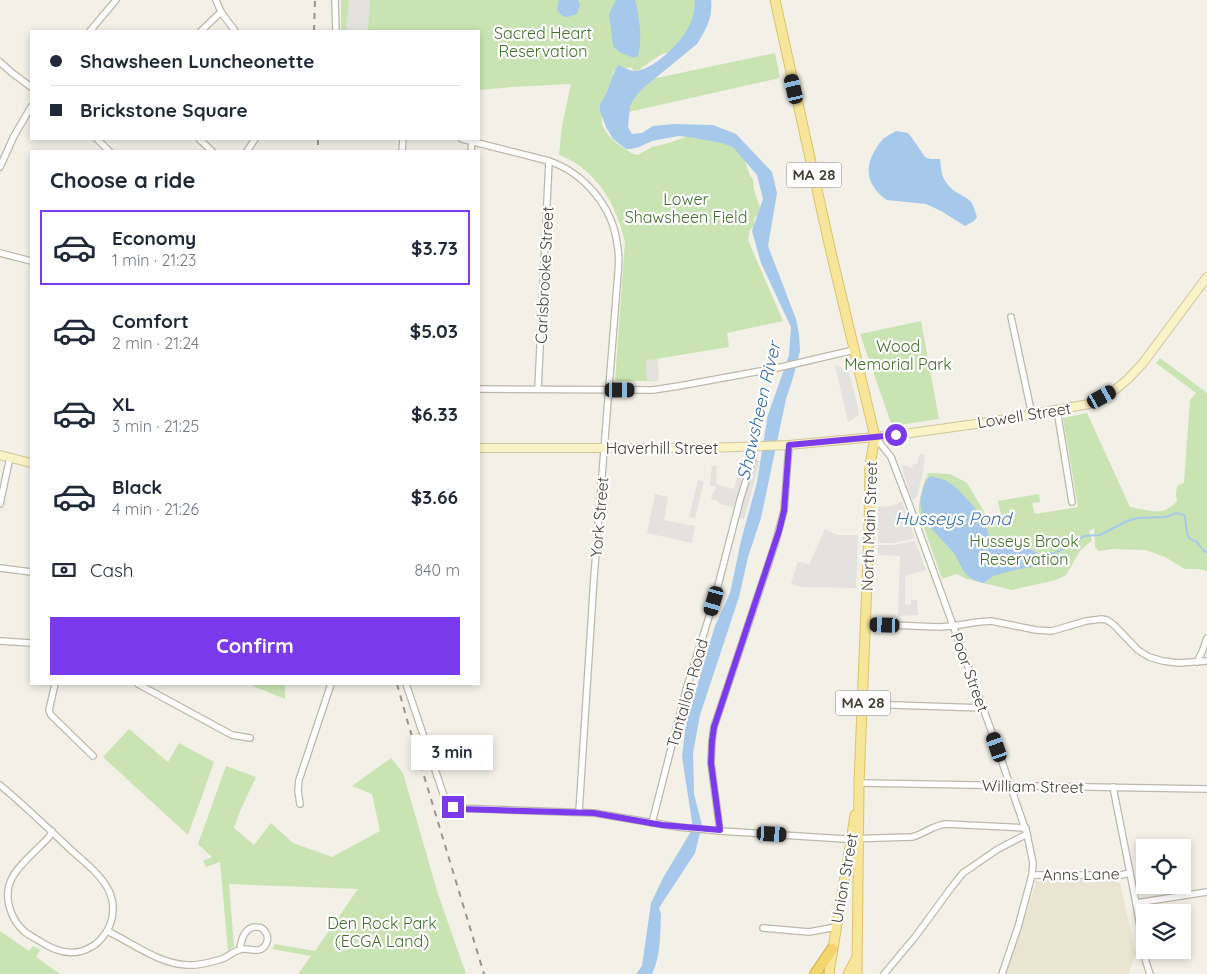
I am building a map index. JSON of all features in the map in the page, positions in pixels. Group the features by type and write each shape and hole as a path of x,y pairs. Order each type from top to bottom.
{"highway":[{"path":"815,974 832,949"}],"main road":[{"name":"North Main Street","path":"775,0 875,437 870,465 860,782"},
{"name":"Lowell Street","path":"875,437 983,423 1089,404 1116,389 1128,379 1207,277"},
{"name":"Haverhill Street","path":"480,448 756,447 875,437"},
{"path":"0,455 30,463"},
{"name":"Union Street","path":"830,972 836,927 855,839 860,782"},
{"name":"MA 28","path":"855,839 857,974"},
{"path":"848,974 858,957"}],"street":[{"path":"91,30 116,0"},
{"path":"216,0 221,12 234,30"},
{"path":"335,0 336,30"},
{"path":"202,30 221,12"},
{"path":"0,62 30,86"},
{"path":"0,167 14,136 30,109"},
{"path":"98,140 108,150"},
{"path":"200,140 211,150"},
{"name":"York Street","path":"467,140 549,160 576,174 589,186 604,207 616,234 618,273 588,653 579,812"},
{"path":"471,150 472,141"},
{"name":"Carisbrooke Street","path":"538,389 549,160"},
{"path":"0,253 30,261"},
{"path":"1011,317 1032,414"},
{"path":"480,389 653,390 777,368 854,350"},
{"path":"1057,410 1072,502"},
{"name":"Poor Street","path":"875,437 891,457 954,626 1026,831 1034,875 1002,974"},
{"path":"720,830 711,763 712,735 779,531 784,511 785,445"},
{"name":"Tantallon Road","path":"652,823 686,690 712,607 756,447"},
{"path":"0,504 10,457"},
{"path":"0,568 30,572"},
{"path":"865,624 939,627 991,621 1036,630 1052,631 1086,621 1102,619 1107,620 1138,650 1150,657 1178,663 1207,661"},
{"path":"1197,662 1207,638"},
{"path":"0,641 30,644"},
{"path":"56,685 49,710 51,715 93,756"},
{"path":"140,685 232,735 250,738"},
{"path":"300,804 299,780 331,685"},
{"path":"406,685 445,799 450,806 462,809 579,812 678,827 855,839 912,837 933,827 945,824 1026,831"},
{"path":"863,704 983,708"},
{"name":"William Street","path":"860,782 1207,789"},
{"path":"0,785 27,808 96,873 109,890 113,902 111,925 102,938 91,947 81,951 63,952 45,945 25,932 16,922 10,911 8,894 11,881 17,871 52,832"},
{"path":"1113,787 1148,973"},
{"path":"884,974 915,938 964,873 1026,831"},
{"name":"Anns Lane","path":"1034,875 1121,875 1130,873"},
{"path":"1136,903 1207,892"},
{"path":"107,931 158,958 177,964 198,965 226,958 240,949 257,950 263,948 268,938 266,932 262,928 251,927 241,940 240,949"},
{"path":"763,928 809,932 836,927"}],"shaded area":[{"path":"349,0 370,0 368,30 346,30"},
{"path":"658,359 659,380 647,381 646,360"},
{"path":"835,365 849,372 856,399 859,415 848,422"},
{"path":"920,454 925,454 923,471 917,497 912,500 901,464 912,468 913,464 917,464"},
{"path":"754,459 760,461 744,519 738,517 740,509 720,504 718,501 711,499 716,486 710,486 712,466 717,466 716,484 734,489 742,460"},
{"path":"698,480 704,481 695,518 689,517"},
{"path":"655,494 668,497 664,520 695,526 692,543 647,533"},
{"path":"902,502 915,538 895,543 878,543 878,507"},
{"path":"825,529 837,535 858,535 856,588 802,587 791,584 798,561 809,565"},
{"path":"915,541 926,570 905,576 905,604 911,605 911,600 917,600 918,615 898,616 900,556 878,555 878,545 894,545"},
{"path":"1046,878 1117,878 1117,883 1048,883"},
{"path":"1035,881 1120,883 1136,954 1128,974 1006,974"}],"green space":[{"path":"341,0 697,0 694,26 671,52 662,54 639,70 634,71 631,67 614,71 602,118 602,125 616,143 633,154 638,155 652,147 688,136 716,140 736,146 744,158 750,176 753,179 754,190 762,213 754,219 755,226 750,229 748,240 783,321 727,333 729,347 656,359 657,381 615,381 625,243 617,216 603,190 584,169 559,155 562,126 571,84 480,90 480,30 341,30"},
{"path":"775,53 780,78 624,113 635,96 652,79"},
{"name":"Wood Memorial Park","path":"921,321 939,419 892,426 860,334"},
{"name":"Husseys Brook Reservation","path":"1160,358 1207,393 1207,571 1185,569 1165,557 1146,550 1113,549 1099,551 1095,547 1095,528 1089,531 1092,540 1080,551 1066,575 1056,580 1012,590 967,579 956,574 942,579 919,513 920,496 928,473 950,474 967,483 990,522 1002,520 998,501 1039,494 1040,502 1032,503 1035,514 1078,507 1063,418 1087,413 1130,507 1155,512 1166,510 1177,501 1177,486 1184,483 1190,400 1196,393 1156,363"},
{"path":"250,685 285,685 285,699"},
{"path":"129,729 168,762 179,743 214,762 188,835 103,757"},
{"name":"Den Rock Park (ECGA Land)","path":"391,758 403,773 438,894 466,974 298,974 311,956 272,949 275,944 315,951 358,889 229,884 234,946 228,951 220,862 206,867 203,861 212,857 198,844 226,766 256,777 234,828 254,845 271,823 293,843 332,857 380,831 372,794 352,786"},
{"path":"0,931 29,951 33,946 40,950 36,957 60,974 0,974"}],"water":[{"path":"559,0 578,0 580,5 577,14 568,17 562,16 557,9"},
{"path":"616,0 635,0 636,2 640,42 638,56 634,58 619,52 613,46 609,14"},
{"path":"695,0 711,0 710,18 703,33 697,44 642,89 633,100 630,106 628,127 632,134 642,133 653,126 674,124 713,125 736,134 772,172 777,193 768,246 796,319 800,351 786,399 761,518 748,557 739,597 700,715 693,753 694,794 702,825 695,853 659,908 661,914 660,945 652,974 636,974 642,966 651,903 663,878 693,828 682,757 686,723 715,626 730,593 741,541 757,482 767,418 789,355 791,327 761,263 752,231 763,199 757,175 733,147 722,143 678,136 626,149 613,139 600,111 600,104 618,65 633,71 641,70 649,67 666,55 680,40 689,26 694,14"},
{"path":"896,131 908,133 925,157 940,159 944,180 972,204 977,217 974,221 965,226 926,204 887,200 881,196 873,186 869,175 870,163 881,141"},
{"name":"Husseys Pond","path":"930,476 945,480 957,488 976,509 986,526 989,536 995,542 1017,543 1042,555 1043,562 1039,566 993,576 984,583 968,576 950,548 931,529 922,514 920,506 921,497 926,481"}],"waterway":[{"path":"1042,555 1054,553 1072,545 1084,536 1100,535 1127,521 1138,518 1166,517 1176,513 1184,515 1189,538 1196,541 1207,552"}],"railway":[{"path":"314,30 315,0"},
{"path":"318,140 318,150"},
{"path":"397,685 484,974"}],"route":[{"path":"453,807 458,809 606,814 662,825 720,830 711,763 712,735 782,521 789,445 896,435"}],"park label":[{"name":"Sacred Heart Reservation","path":"543,42"},
{"name":"Lower Shawsheen Field","path":"686,208"}],"water label":[{"name":"Shawsheen River","path":"759,411"}]}
